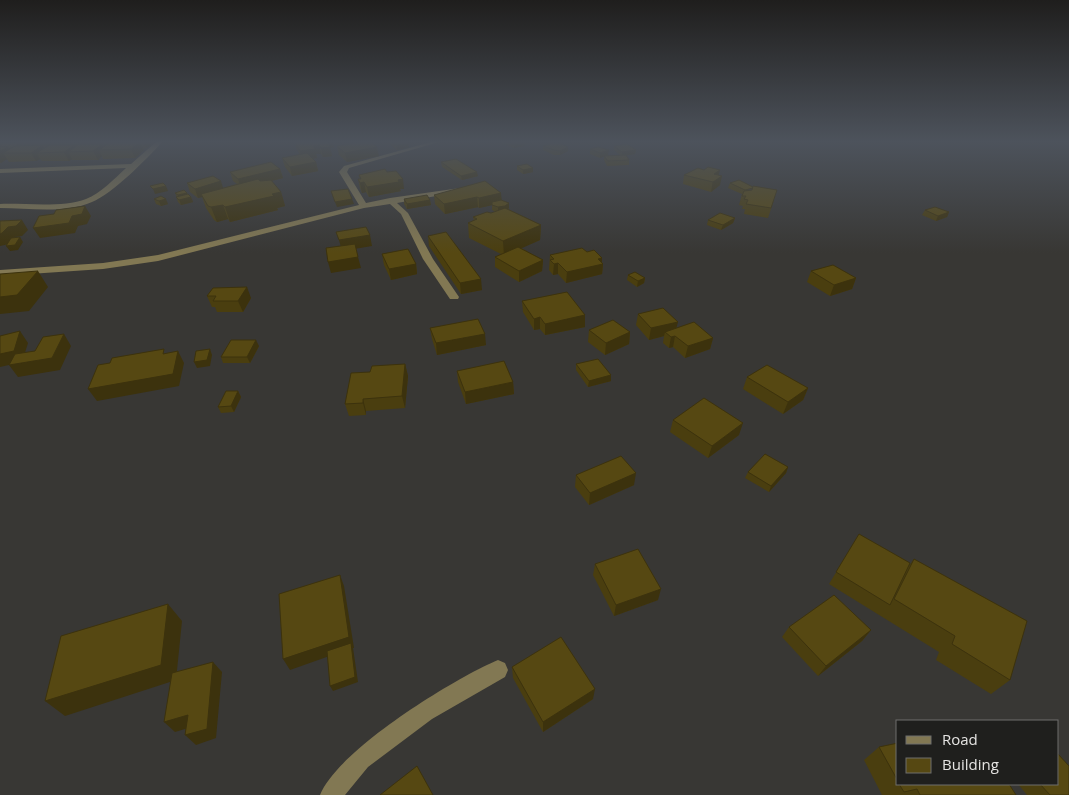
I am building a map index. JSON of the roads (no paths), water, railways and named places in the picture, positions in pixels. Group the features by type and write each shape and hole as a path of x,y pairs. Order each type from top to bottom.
{"street":[{"path":"0,206 76,204 90,201 116,179"},
{"path":"347,179 364,206"},
{"path":"0,274 103,266 158,258 390,200 465,188"},
{"path":"390,200 404,214 428,259 454,297"},
{"path":"331,795 361,760 425,712 498,670"}]}
